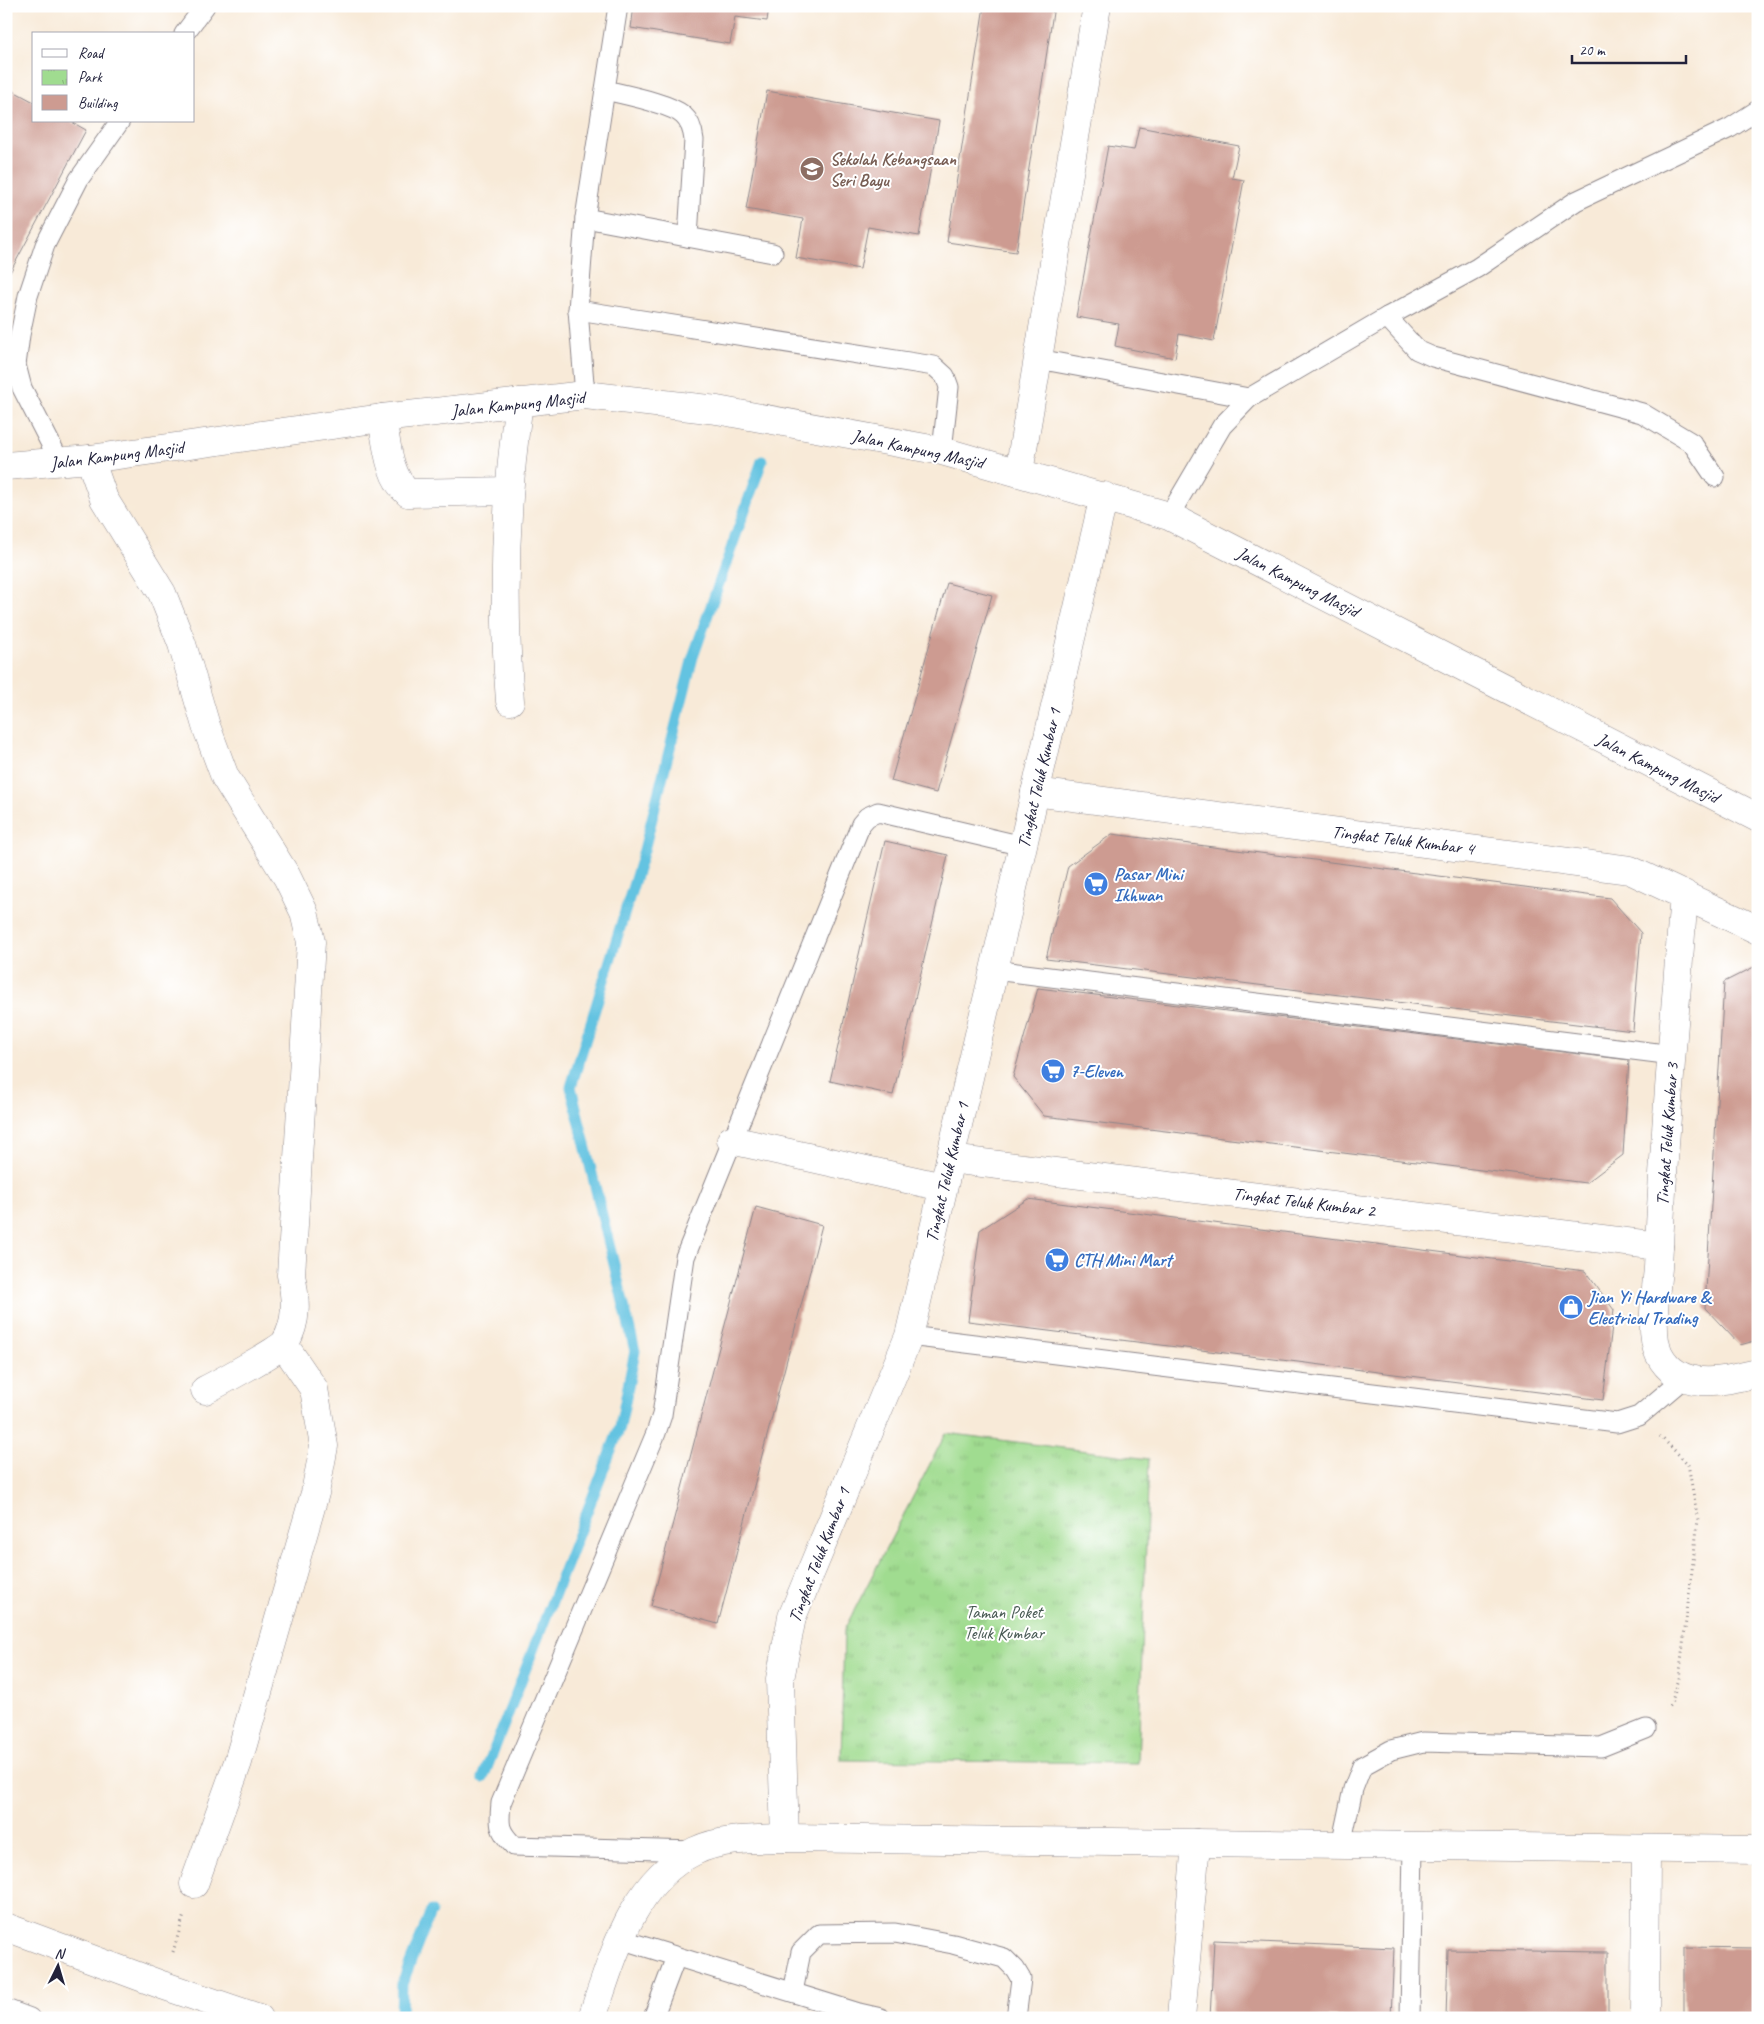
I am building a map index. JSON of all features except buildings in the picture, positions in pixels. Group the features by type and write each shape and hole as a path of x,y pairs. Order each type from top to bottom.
{"street":[{"path":"1019,472 1097,6"},
{"name":"Jalan Kampung Masjid","path":"6,466 90,459 382,418 585,395 717,410 942,451 1169,516 1758,818"},
{"path":"510,701 505,634 509,491 519,402"},
{"path":"382,418 394,475 399,486 408,494 509,491"},
{"path":"90,459 104,499 162,593 182,644 206,726 225,777 287,877 304,912 311,942 291,1276 296,1300 294,1321 284,1345 205,1390"},
{"name":"Tingkat Teluk Kumbar 1","path":"785,1838 780,1679 792,1617 909,1336 1104,496"},
{"name":"Tingkat Teluk Kumbar 4","path":"1035,792 1630,870 1758,930"},
{"name":"Tingkat Teluk Kumbar 3","path":"1678,1374 1659,1355 1654,1339 1684,894"},
{"path":"731,1140 943,1187"},
{"name":"Tingkat Teluk Kumbar 2","path":"950,1159 1659,1246"},
{"path":"194,1884 240,1753 315,1493 324,1446 314,1389 284,1345"},
{"path":"1678,1374 1704,1382 1724,1381 1758,1372"},
{"path":"592,2018 620,1939 640,1901 662,1872 696,1851 737,1840 785,1838 1758,1850"},
{"path":"1181,2018 1196,1843"},
{"path":"1645,2018 1646,1849"},
{"path":"6,1927 162,1985 259,2018"}],"lane":[{"path":"186,32 205,6"},
{"path":"585,395 578,310 585,218 618,6"},
{"path":"605,90 668,108 684,116 692,127 694,140 688,237"},
{"path":"1169,516 1222,426 1249,398 1387,316 1477,268 1576,201 1730,128 1758,110"},
{"path":"60,462 22,388 16,365 20,335 28,296 45,245 78,179 119,122"},
{"path":"585,218 773,253"},
{"path":"578,310 934,366 945,376 949,387 942,451"},
{"path":"1387,316 1417,350 1433,357 1642,413 1692,443 1715,477"},
{"path":"1038,359 1249,398"},
{"path":"696,1851 514,1846 502,1834 499,1822 501,1802 656,1433 662,1414 686,1257 731,1140 861,824 867,816 878,812 1023,846"},
{"path":"994,970 1673,1055"},
{"path":"909,1336 1617,1423 1639,1416 1678,1374"},
{"path":"1341,1845 1353,1789 1362,1766 1391,1750 1423,1742 1601,1747 1646,1729"},
{"path":"1410,2018 1413,1846"},
{"path":"793,1992 801,1952 819,1934 895,1933 953,1944 1004,1958 1015,1969 1021,1979 1016,2018"},
{"path":"620,1939 793,1992 858,2016 881,2018"},
{"path":"653,2018 676,1957"},
{"path":"6,2009 30,2018"}],"path":[{"path":"1639,1416 1688,1464 1698,1520 1679,1679 1671,1704 1646,1729"},
{"path":"162,1985 194,1884"}],"green space":[{"name":"Taman Poket Teluk Kumbar","path":"946,1433 1149,1459 1138,1763 841,1760 844,1630"}],"waterway":[{"path":"483,1778 620,1427 635,1351 571,1087 644,850 693,657 762,461"},
{"path":"401,2016 402,1984 431,1911"}],"place":[{"name":"Sekolah Kebangsaan Seri Bayu","path":"812,169"},
{"name":"Pasar Mini Ikhwan","path":"1096,884"},
{"name":"7-Eleven","path":"1053,1071"},
{"name":"CTH Mini Mart","path":"1057,1260"},
{"name":"Jian Yi Hardware & Electrical Trading","path":"1571,1307"}]}
